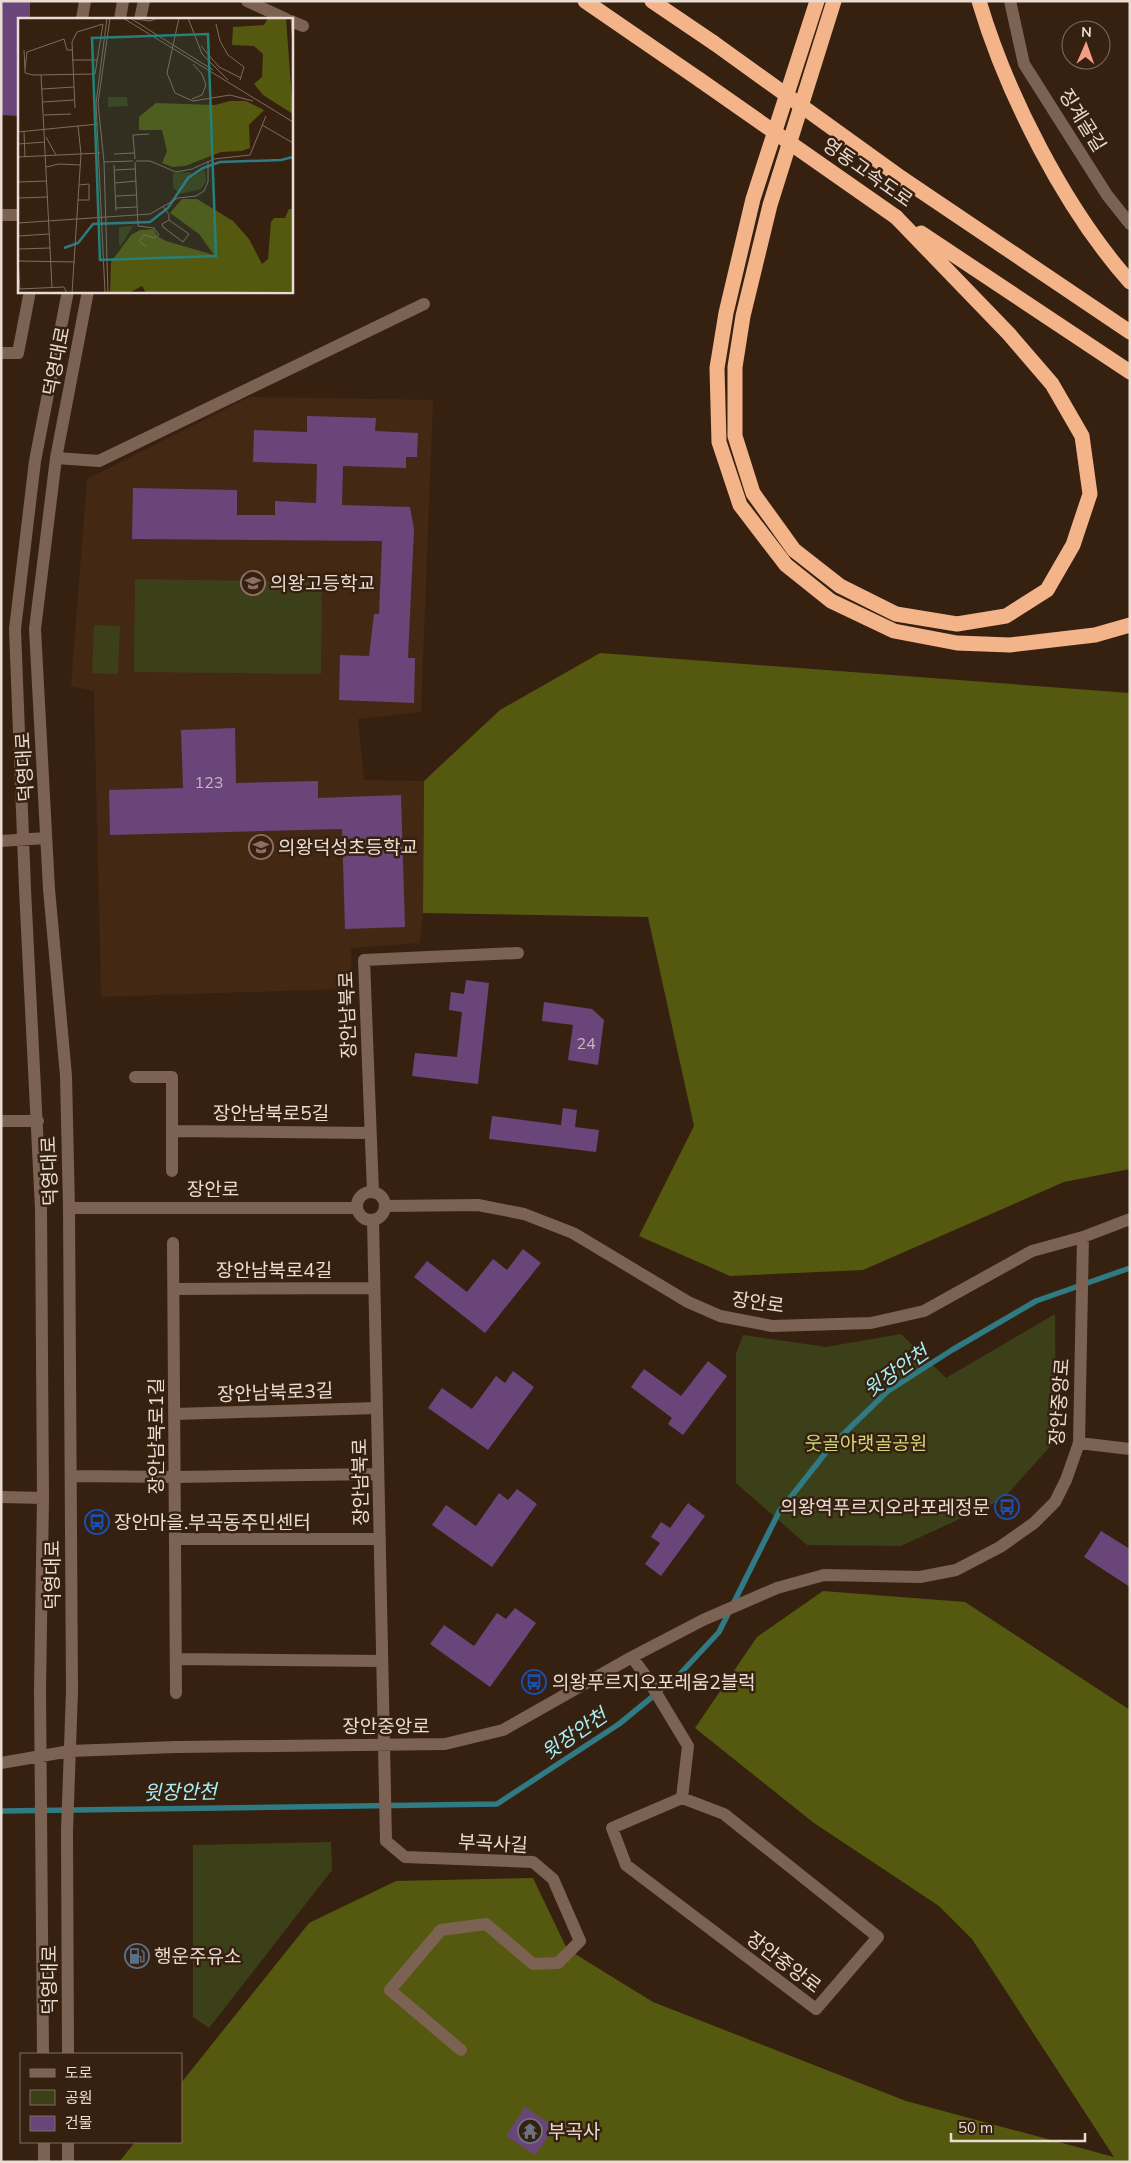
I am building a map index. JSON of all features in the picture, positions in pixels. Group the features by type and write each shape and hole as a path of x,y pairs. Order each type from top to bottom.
{"highway":[{"name":"영동고속도로","path":"586,1 896,217 1130,372"},
{"name":"영동고속도로","path":"652,1 904,179 1130,332"},
{"path":"817,1 753,199 726,313 717,368 719,442 740,505 786,565 831,601 894,632 956,644 1010,645 1095,635 1130,625"},
{"path":"834,1 770,205 743,316 735,367 735,436 753,493 794,550 840,586 896,614 957,624 1006,616 1047,590 1073,545 1090,494 1082,436 1046,377 1009,334 896,217"},
{"path":"979,1 986,24 1019,104 1066,194 1113,263 1130,282"}],"street":[{"path":"82,18 85,1"},
{"path":"120,18 123,1"},
{"path":"140,18 144,1"},
{"path":"247,1 284,18"},
{"name":"징계골길","path":"1010,1 1024,64 1107,195 1130,224"},
{"path":"292,21 303,26"},
{"path":"1,215 18,215"},
{"path":"1,353 18,353 30,292"},
{"name":"덕영대로","path":"43,2053 41,1209 15,629 36,461 68,292"},
{"name":"덕영대로","path":"68,2053 67,1822 72,1691 69,1208 66,1076 46,838 36,629 56,458 88,292"},
{"path":"56,458 99,462 424,304"},
{"path":"1,841 46,838"},
{"name":"장안남북로","path":"373,1192 369,1133 364,960 518,953"},
{"path":"135,1077 172,1077 172,1171"},
{"path":"1,1122 38,1121"},
{"name":"장안남북로5길","path":"173,1131 369,1133"},
{"path":"373,1192 384,1199 385,1206 379,1217 373,1220 366,1219 360,1215 357,1208 359,1200 364,1194 373,1192"},
{"name":"장안로","path":"385,1206 478,1205 524,1214 573,1233 688,1302 720,1316 772,1326 871,1323 924,1311 1032,1251 1083,1237 1130,1219"},
{"name":"장안로","path":"69,1208 357,1208"},
{"name":"장안남북로","path":"373,1220 384,1744"},
{"name":"장안중앙로","path":"1,1762 70,1751 176,1747 445,1744 503,1730 702,1620 777,1588 824,1575 920,1577 956,1570 1000,1547 1034,1523 1055,1502 1066,1480 1079,1442 1083,1237"},
{"name":"장안남북로1길","path":"174,1243 176,1694"},
{"name":"장안남북로4길","path":"174,1289 374,1288"},
{"name":"장안남북로3길","path":"175,1414 377,1408"},
{"path":"1079,1442 1130,1449"},
{"path":"71,1476 175,1478 378,1474"},
{"path":"1,1498 43,1498"},
{"path":"175,1539 380,1539"},
{"path":"632,1657 647,1678 688,1746 682,1798"},
{"path":"176,1659 382,1661"},
{"name":"부곡사길","path":"384,1744 386,1841 405,1857 534,1862 553,1879 580,1941 558,1963 533,1964 486,1924 441,1930 390,1990 460,2050"},
{"name":"장안중앙로","path":"682,1798 724,1814 878,1937 816,2009 626,1865 612,1828 682,1798"},
{"path":"44,2143 44,2162"},
{"path":"68,2143 68,2162"}],"shaded area":[{"path":"249,397 433,400 421,712 358,719 364,780 424,781 423,913 420,943 351,948 351,975 342,989 101,997 94,691 71,686 87,479"}],"green space":[{"path":"135,579 322,582 321,674 134,672"},
{"path":"94,625 120,626 118,674 92,673"},
{"path":"600,653 1130,693 1130,1169 1064,1182 863,1270 730,1276 639,1236 694,1126 648,917 423,913 424,781 500,710"},
{"name":"웃골아랫골공원","path":"1055,1314 1056,1440 1003,1499 901,1546 807,1545 736,1483 736,1354 743,1335 826,1347 901,1334 946,1378"},
{"path":"823,1591 965,1602 1130,1710 1130,2162 119,2162 134,2143 182,2143 182,2082 309,1923 396,1881 533,1878 567,1949 653,2002 906,2101 1114,2157 972,1939 939,1906 814,1823 695,1728 757,1637"},
{"path":"331,1842 332,1870 209,2028 193,2017 193,1845"}],"building":[{"path":"1,1 30,1 30,18 18,18 18,116 1,115"},
{"path":"307,416 376,418 375,431 418,433 417,457 406,457 406,468 343,466 342,505 410,507 414,529 408,658 415,658 414,703 339,700 340,655 369,656 374,614 379,614 382,541 132,539 133,488 237,490 237,515 275,515 275,501 316,503 317,464 253,462 254,430 307,432"},
{"path":"235,728 236,783 318,781 318,798 401,795 405,927 345,929 342,829 110,835 109,790 183,788 181,730"},
{"path":"466,980 489,983 478,1084 412,1076 415,1053 457,1057 462,1012 449,1010 451,992 464,994"},
{"path":"544,1002 592,1009 604,1020 598,1065 568,1060 573,1025 542,1021"},
{"path":"563,1108 577,1110 575,1127 599,1130 596,1152 489,1139 492,1116 561,1125"},
{"path":"523,1249 541,1263 485,1333 414,1277 427,1261 467,1292 493,1259 507,1270"},
{"path":"708,1361 727,1376 683,1435 668,1424 672,1418 631,1387 644,1369 681,1396"},
{"path":"513,1371 534,1387 488,1450 428,1408 442,1388 472,1409 496,1376 505,1383"},
{"path":"517,1489 537,1504 492,1567 432,1525 446,1505 476,1526 499,1493 508,1500"},
{"path":"688,1503 705,1516 661,1576 645,1564 660,1543 651,1537 661,1522 670,1528"},
{"path":"1101,1531 1130,1549 1130,1587 1084,1557"},
{"path":"515,1608 536,1623 490,1687 430,1644 444,1625 474,1646 497,1613 506,1619"},
{"name":"부곡사","path":"525,2107 555,2127 535,2155 506,2136"}],"waterway":[{"name":"윗장안천","path":"1,1811 497,1804 619,1724 679,1675 719,1632 779,1512 831,1446 888,1391 952,1350 1036,1301 1130,1268"}],"place":[{"name":"의왕고등학교","path":"253,583"},
{"name":"의왕덕성초등학교","path":"261,847"},
{"name":"의왕역푸르지오라포레정문","path":"1007,1507"},
{"name":"장안마을.부곡동주민센터","path":"97,1522"},
{"name":"의왕푸르지오포레움2블럭","path":"534,1682"},
{"name":"행운주유소","path":"137,1956"},
{"name":"부곡사","path":"530,2131"}]}
